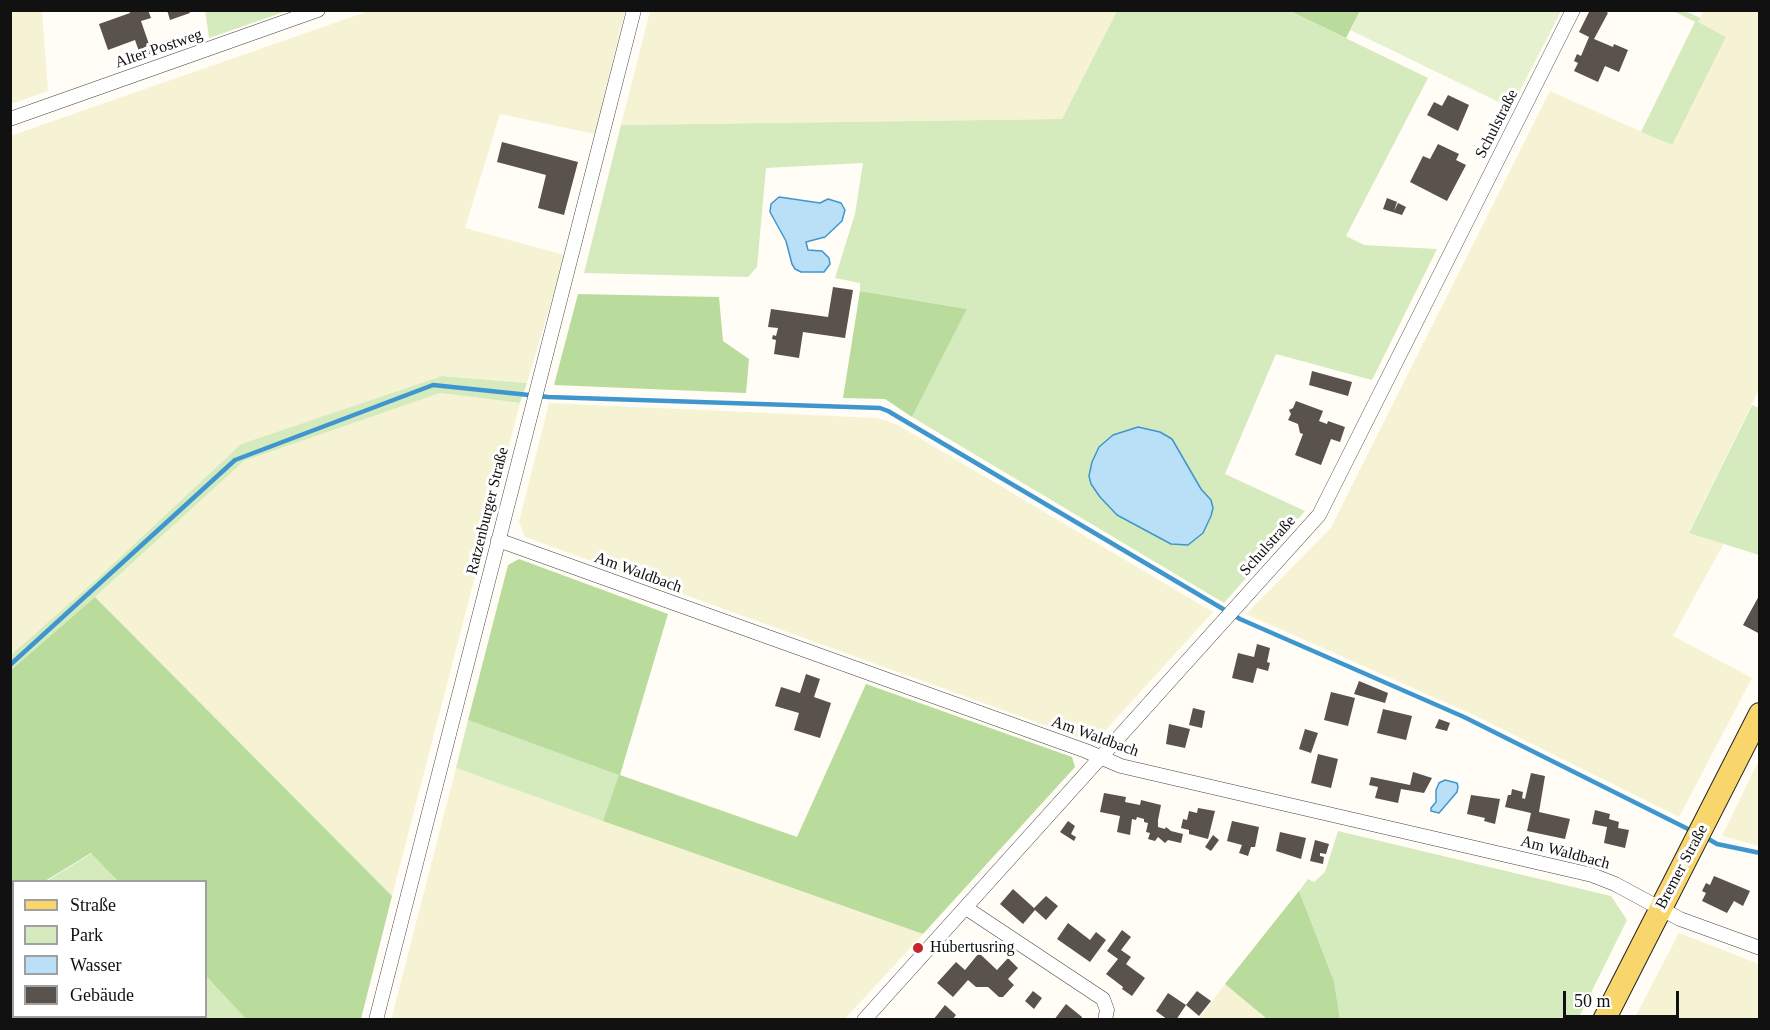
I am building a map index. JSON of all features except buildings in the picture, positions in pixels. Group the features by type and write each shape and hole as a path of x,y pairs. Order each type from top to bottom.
{"main road":[{"name":"Bremer Straße","path":"1604,1020 1760,714"}],"street":[{"name":"Alter Postweg","path":"10,119 318,10"},
{"name":"Ratzenburger Straße","path":"376,1020 634,10"},
{"name":"Schulstraße","path":"864,1020 1319,515 1573,10"},
{"name":"Am Waldbach","path":"498,540 1086,751 1121,766 1593,875 1615,884 1680,919 1760,948"},
{"path":"966,908 1103,999 1107,1010 1105,1020"}],"shaded area":[{"path":"10,11 42,11 48,91 11,104"},
{"path":"369,11 625,11 595,134 500,114 465,228 565,255 527,383 442,376 241,444 11,656 10,136"},
{"path":"650,11 1117,11 1062,119 621,125"},
{"path":"1703,11 1759,11 1759,389 1689,532 1724,543 1673,636 1752,678 1679,817 1472,714 1246,614 1330,529 1550,91 1671,145 1726,37 1697,22"},
{"path":"440,393 520,403 392,896 95,597 244,461"},
{"path":"549,403 877,418 896,424 1213,612 1094,743 525,537 519,522"},
{"path":"1759,760 1759,846 1722,836"},
{"path":"456,768 923,934 845,1019 391,1020"},
{"path":"1679,933 1759,964 1759,1019 1634,1019"},
{"path":"1225,984 1267,1019 1198,1020"}],"green space":[{"path":"205,10 286,10 287,11 209,38"},
{"path":"1360,10 1561,11 1511,108 1350,30"},
{"path":"1117,11 1290,11 1428,78 1346,236 1364,245 1437,249 1372,380 1276,354 1225,474 1305,511 1224,603 912,417 967,309 860,291 860,283 835,278 855,214 863,163 766,168 757,267 748,277 584,273 621,125 1062,119"},
{"path":"1290,11 1360,11 1346,38"},
{"path":"1673,11 1685,11 1700,18 1698,22 1726,37 1672,145 1641,132 1695,22"},
{"path":"860,291 967,309 912,417 885,399 843,398"},
{"path":"578,294 719,297 723,341 749,359 746,393 554,385"},
{"path":"442,376 527,383 520,403 440,393 244,461 11,670 10,656 97,579 241,444"},
{"path":"1752,405 1759,408 1759,555 1689,533"},
{"path":"519,559 668,614 620,775 797,837 866,684 1072,757 1075,767 923,934 603,821 619,775 468,720 508,565"},
{"path":"95,597 392,896 361,1019 246,1019 207,977 207,880 117,880 91,853 47,880 12,880 11,903 11,670"},
{"path":"468,720 620,775 603,821 456,768"},
{"path":"1338,831 1611,896 1627,920 1578,1019 1340,1019 1334,981 1299,891 1308,879 1314,882 1325,872"},
{"path":"92,853 117,880 48,880"},
{"path":"1299,891 1334,981 1340,1019 1267,1019 1225,984"},
{"path":"207,977 246,1019 60,1020 58,1018 207,1018"}],"water":[{"path":"779,197 820,203 828,199 841,203 845,210 842,221 825,237 806,242 808,250 822,251 829,258 830,264 824,272 801,272 792,264 786,241 770,212 771,204"},
{"path":"1138,427 1160,432 1172,439 1201,489 1211,500 1213,508 1203,533 1188,545 1171,544 1117,515 1091,484 1089,476 1092,462 1099,447 1113,435"},
{"path":"1445,780 1457,783 1457,792 1439,813 1431,811 1436,802 1436,790 1439,783"}],"waterway":[{"path":"10,665 235,460 433,385 548,397 880,408 1240,619 1464,717 1692,831"},
{"path":"1705,837 1717,844 1760,853"}],"place":[{"name":"Hubertusring","path":"918,948"}]}
